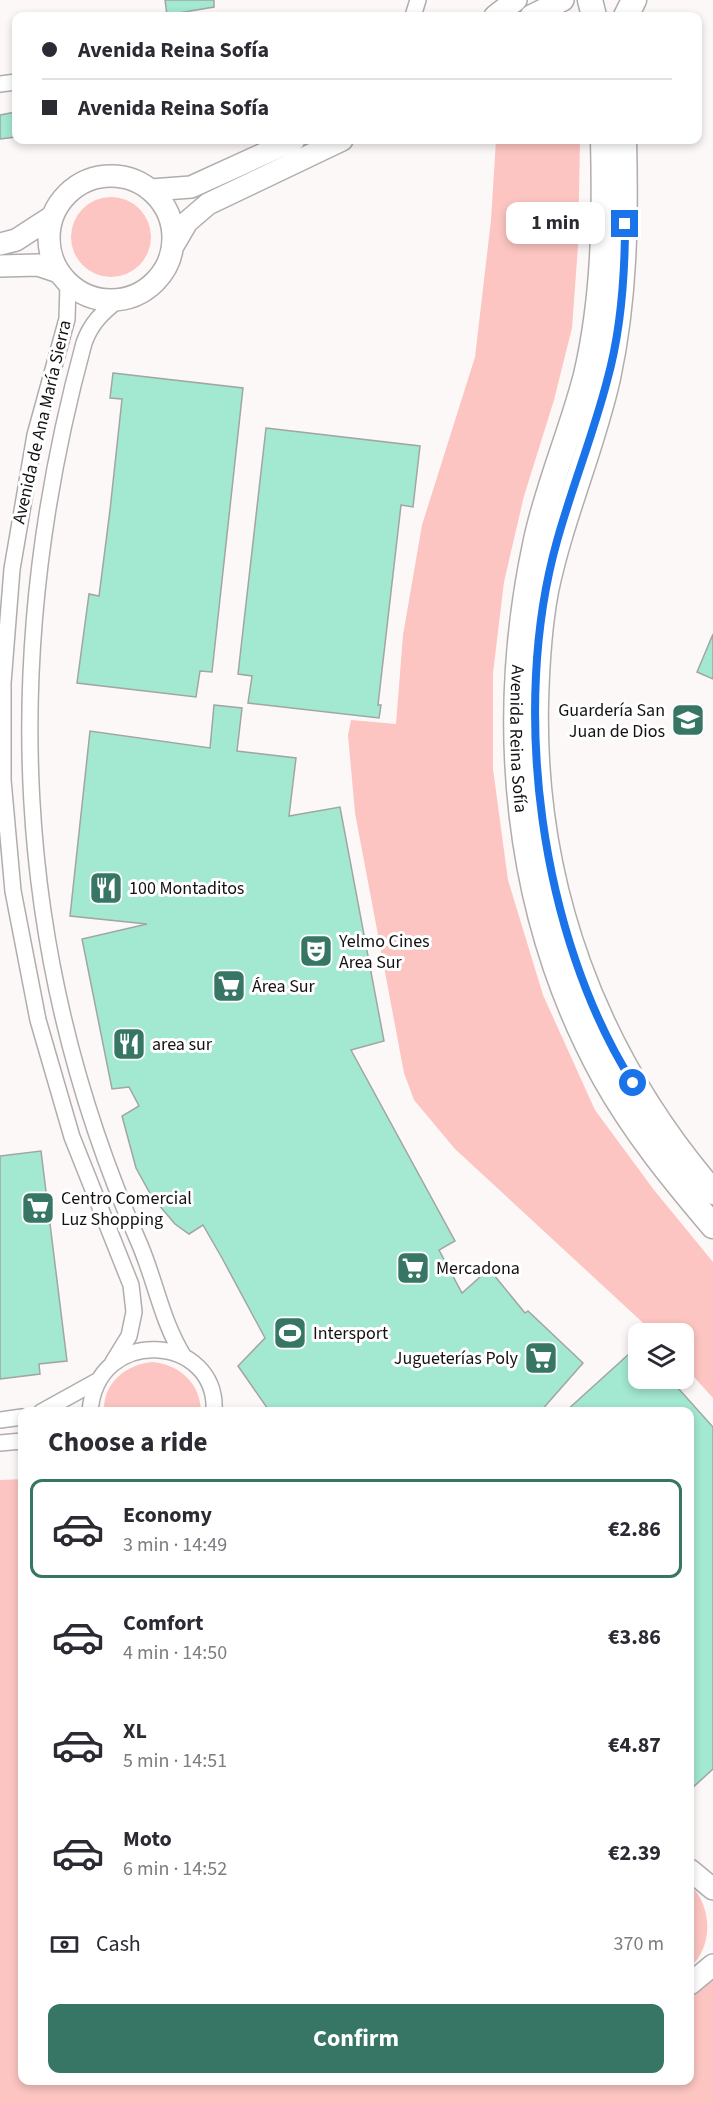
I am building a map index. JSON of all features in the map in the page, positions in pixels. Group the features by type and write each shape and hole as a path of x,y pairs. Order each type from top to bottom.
{"main road":[{"name":"Avenida Reina Sofía","path":"603,144 604,191 599,307 586,374 537,537 517,654 515,730 519,806 532,882 574,1014 605,1077 637,1130 713,1226"},
{"name":"Avenida Reina Sofía","path":"624,144 625,245 620,307 608,379 557,542 537,652 536,728 539,801 554,887 568,938 594,1003 623,1067 681,1154 713,1192"}],"street":[{"path":"500,12 516,0"},
{"path":"539,12 563,0"},
{"path":"151,190 190,187 285,144"},
{"path":"0,266 38,265 64,278 92,297 118,300 134,296 155,283 169,262 173,247 187,222 208,204 334,144"},
{"path":"64,278 49,245 53,216 61,201 73,189 88,181 104,177 121,177 151,190 170,216 173,247"},
{"path":"0,244 16,240 53,216"},
{"name":"Avenida de Ana María Sierra","path":"64,278 68,319 35,435 12,569 3,683 3,780 13,891 38,1020 72,1137 131,1285 134,1312 129,1336 113,1362 97,1381 91,1397 90,1407"},
{"name":"Avenida de Ana María Sierra","path":"118,300 99,315 84,343 58,436 42,511 26,646 26,777 30,841 42,929 58,1013 77,1081 110,1176 152,1277 163,1316 184,1357 205,1377 214,1407"},
{"name":"Avenida de Ana María Sierra","path":"113,1362 129,1353 147,1349 166,1350 184,1357"},
{"path":"50,1407 97,1381"},
{"path":"0,1420 18,1418"},
{"path":"0,1443 18,1441"},
{"path":"700,1874 713,1889"},
{"path":"694,1981 713,1965"}],"shaded area":[{"path":"496,144 580,144 578,246 572,328 554,400 524,496 504,582 493,673 493,769 508,880 543,995 595,1110 654,1190 713,1262 713,1398 694,1377 694,1323 643,1323 455,1149 414,1100 404,1073 355,813 348,735 351,720 396,724 403,635 422,525 475,357 491,220"},
{"path":"111,197 126,200 139,209 148,222 151,237 148,252 139,265 126,274 111,277 96,274 83,265 74,252 71,237 74,222 83,209 96,200"},
{"path":"153,1362 180,1371 197,1392 201,1407 104,1407 107,1392 118,1377 125,1371"},
{"path":"18,1479 18,2085 694,2085 694,1992 713,1979 713,2104 0,2104 0,1480"},
{"path":"694,1890 703,1904 707,1927 703,1949 694,1963"}],"building":[{"path":"165,0 214,0 214,7 185,12 167,12"},
{"path":"12,113 12,138 0,139 0,115"},
{"path":"113,373 243,388 212,672 200,671 196,697 77,683 89,594 99,596 110,510 122,399 110,398"},
{"path":"266,428 420,446 413,507 401,505 378,705 381,705 379,718 248,703 252,676 238,674"},
{"path":"713,634 713,679 697,672"},
{"path":"214,705 242,708 237,751 296,758 289,816 340,807 384,1041 351,1050 455,1241 439,1250 462,1293 489,1269 525,1313 528,1311 583,1363 544,1407 267,1407 238,1366 265,1338 222,1258 203,1225 189,1234 175,1224 152,1197 136,1168 122,1116 139,1106 129,1087 112,1089 82,939 147,924 70,916 90,731 210,748"},
{"path":"41,1151 67,1361 39,1364 40,1374 0,1379 0,1156"},
{"path":"628,1355 628,1389 679,1389 713,1427 713,1769 694,1786 694,1407 571,1407"}],"place":[{"name":"Guardería San Juan de Dios","path":"688,720"},
{"name":"100 Montaditos","path":"106,888"},
{"name":"Yelmo Cines Area Sur","path":"316,951"},
{"name":"Área Sur","path":"229,986"},
{"name":"area sur","path":"129,1044"},
{"name":"Centro Comercial Luz Shopping","path":"38,1208"},
{"name":"Mercadona","path":"413,1268"},
{"name":"Intersport","path":"290,1333"},
{"name":"Jugueterías Poly","path":"541,1358"}],"route":[{"path":"625,224 620,307 608,379 557,542 545,595 537,652 536,728 539,801 552,876 568,938 594,1003 623,1067 633,1083"}]}
